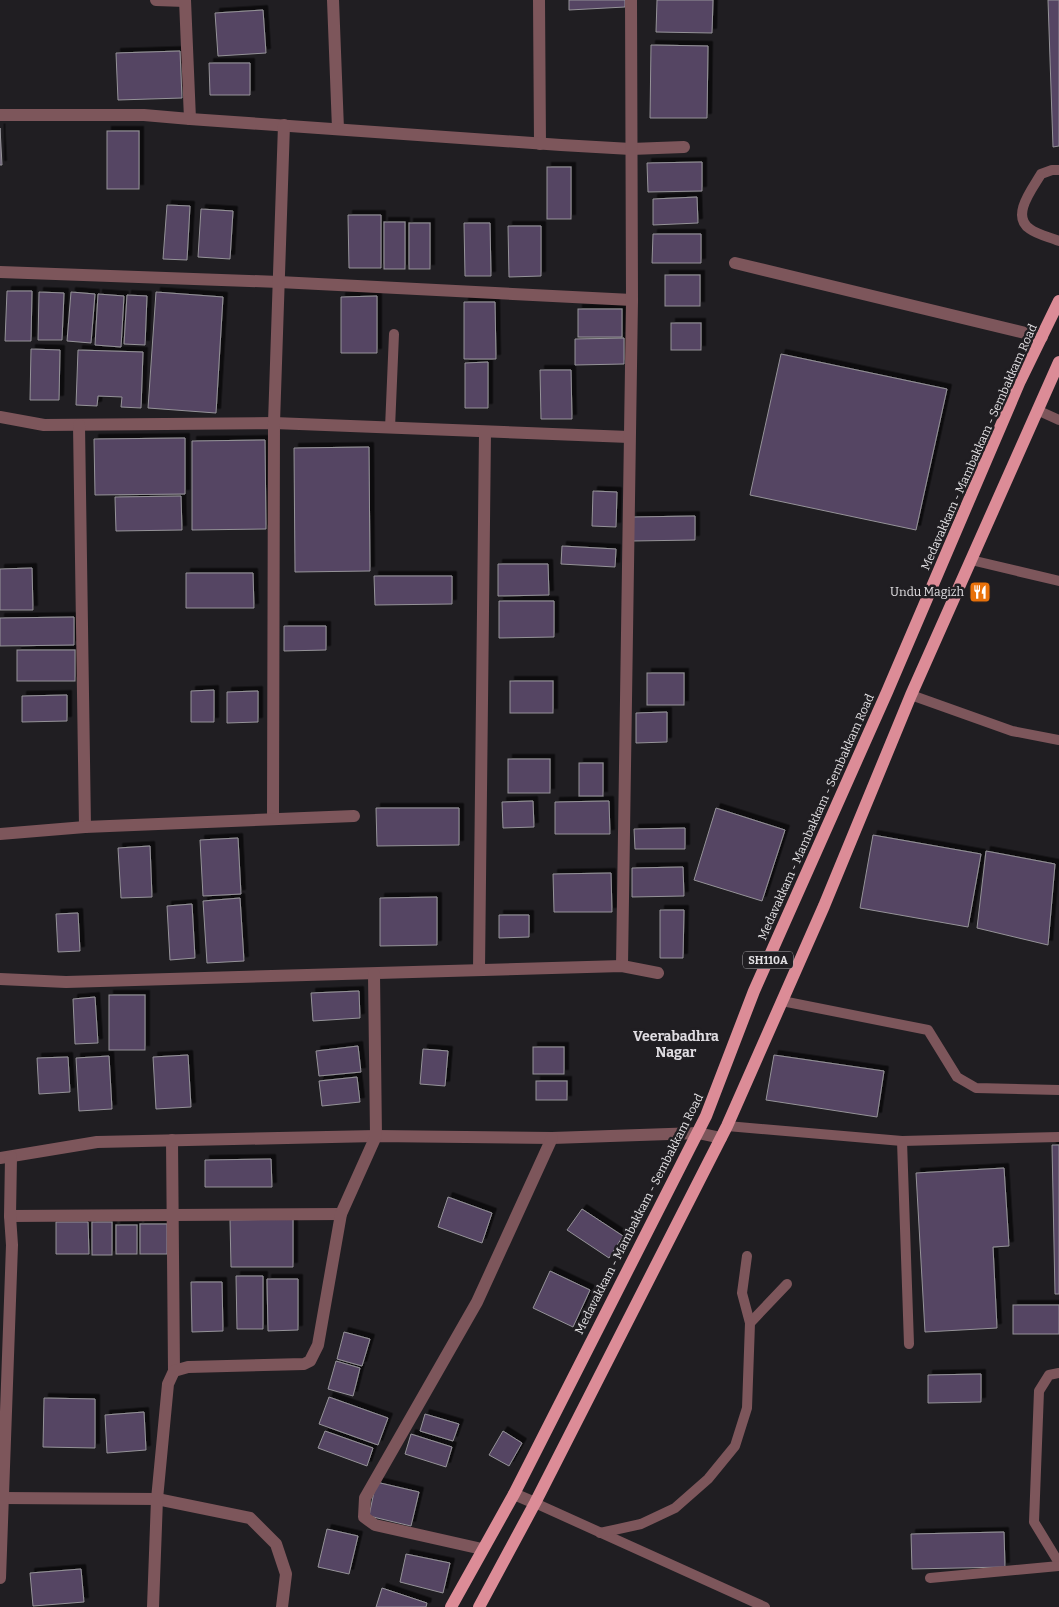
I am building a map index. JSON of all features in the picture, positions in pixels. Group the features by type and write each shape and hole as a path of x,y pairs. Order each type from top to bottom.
{"main road":[{"name":"Medavakkam - Mambakkam - Sembakkam Road","path":"451,1607 514,1494 706,1116 754,991 887,692 1020,381 1059,301"},
{"name":"SH110A","path":"479,1607 535,1503 727,1126 828,897 911,695 1059,362"}],"street":[{"path":"156,0 185,1 190,119"},
{"path":"333,0 338,129"},
{"path":"539,0 540,144"},
{"path":"622,966 632,300 631,0"},
{"path":"0,114 144,114 190,119 540,144 632,149 684,148"},
{"path":"273,818 274,423 284,125"},
{"path":"735,263 1042,337"},
{"path":"0,272 279,282 632,300"},
{"path":"0,417 44,425 274,423 629,437"},
{"path":"79,425 85,827"},
{"path":"479,970 485,432"},
{"path":"0,834 85,827 354,816"},
{"path":"0,979 66,982 622,966 658,973"},
{"path":"174,1370 188,1367 304,1364 310,1361 318,1344 341,1214 376,1136 374,974"},
{"path":"0,1578 12,1245 5,1157 97,1142 172,1140 376,1136 552,1138 698,1132 721,1138"},
{"path":"482,1549 375,1525 364,1517 365,1498 477,1302 552,1138"},
{"path":"153,1607 157,1499 168,1384 174,1370 172,1140"},
{"path":"10,1216 341,1214"},
{"path":"514,1494 535,1503"},
{"path":"2,1498 157,1499 250,1518 276,1544 286,1574 282,1607"}],"lane":[{"path":"1059,170 1052,170 1041,174 1022,209 1022,220 1029,229 1059,241"},
{"path":"390,428 394,334"},
{"path":"1037,410 1059,420"},
{"path":"971,560 1059,581"},
{"path":"911,695 1012,731 1059,740"},
{"path":"782,1001 928,1030 957,1077 976,1088 1059,1090"},
{"path":"727,1126 902,1142 1059,1136"},
{"path":"902,1142 909,1344"},
{"path":"600,1533 641,1524 675,1508 708,1480 735,1446 747,1408 750,1323 742,1293 747,1256"},
{"path":"750,1323 787,1284"},
{"path":"930,1578 1059,1564 1034,1522 1039,1391 1049,1375 1059,1372"},
{"path":"535,1503 765,1607"}],"building":[{"path":"569,0 625,0 625,7 569,10"},
{"path":"657,0 713,0 712,33 656,32"},
{"path":"1048,0 1059,0 1059,146 1053,147"},
{"path":"263,10 266,53 218,56 215,13"},
{"path":"651,45 708,46 707,118 650,118"},
{"path":"180,51 182,98 118,100 116,53"},
{"path":"209,63 250,63 250,95 210,95"},
{"path":"0,128 2,165 0,165"},
{"path":"107,131 139,131 139,189 107,189"},
{"path":"702,162 702,191 648,192 647,163"},
{"path":"547,167 571,167 571,219 547,219"},
{"path":"697,197 698,223 653,225 653,199"},
{"path":"167,205 190,206 187,260 163,259"},
{"path":"201,209 233,211 230,259 198,257"},
{"path":"348,215 381,215 381,268 349,268"},
{"path":"384,222 405,222 405,269 384,269"},
{"path":"409,223 430,223 430,269 409,269"},
{"path":"464,223 490,223 491,276 465,276"},
{"path":"508,226 541,226 541,276 509,277"},
{"path":"653,234 701,234 701,263 652,263"},
{"path":"665,275 700,275 700,306 665,306"},
{"path":"7,291 32,291 31,341 5,341"},
{"path":"39,292 64,293 62,340 38,340"},
{"path":"71,292 95,294 91,343 67,341"},
{"path":"156,292 223,297 216,413 148,408"},
{"path":"98,294 124,296 121,347 95,345"},
{"path":"127,295 147,296 145,345 124,344"},
{"path":"377,296 377,353 341,353 341,297"},
{"path":"464,302 495,302 496,359 464,359"},
{"path":"578,309 622,309 622,337 578,337"},
{"path":"671,323 701,323 701,350 671,350"},
{"path":"624,338 624,364 575,365 575,339"},
{"path":"31,349 60,350 59,400 30,400"},
{"path":"78,350 143,352 141,408 121,407 122,397 98,396 97,406 76,405"},
{"path":"781,354 947,389 916,530 750,495"},
{"path":"488,362 488,408 465,408 465,363"},
{"path":"540,370 571,370 572,419 541,419"},
{"path":"185,438 185,494 95,495 94,439"},
{"path":"265,440 266,529 192,530 192,441"},
{"path":"369,447 370,571 295,572 294,448"},
{"path":"593,491 617,492 616,527 592,526"},
{"path":"181,496 182,530 116,531 115,497"},
{"path":"695,516 695,540 633,541 632,517"},
{"path":"562,546 616,549 615,567 561,564"},
{"path":"498,564 548,564 549,595 498,596"},
{"path":"32,568 33,610 0,610 0,569"},
{"path":"186,573 253,573 254,608 186,608"},
{"path":"374,576 452,576 452,604 375,605"},
{"path":"499,601 554,601 554,637 499,638"},
{"path":"74,617 74,645 0,646 0,618"},
{"path":"284,626 326,626 326,650 284,651"},
{"path":"17,650 75,650 75,681 17,681"},
{"path":"647,673 684,673 684,705 647,705"},
{"path":"510,681 553,681 553,713 510,713"},
{"path":"214,690 214,722 191,722 191,691"},
{"path":"258,691 258,722 227,723 227,692"},
{"path":"67,695 67,721 22,722 22,696"},
{"path":"667,712 667,742 636,743 636,713"},
{"path":"508,759 550,759 550,793 508,793"},
{"path":"579,763 603,763 603,796 579,796"},
{"path":"533,801 534,827 503,828 502,802"},
{"path":"609,801 610,834 555,834 555,802"},
{"path":"376,808 459,808 459,845 377,846"},
{"path":"716,808 785,830 762,901 694,880"},
{"path":"685,828 685,849 635,849 634,829"},
{"path":"873,835 981,854 968,927 860,908"},
{"path":"238,838 241,894 203,896 200,840"},
{"path":"150,846 152,897 121,898 118,848"},
{"path":"986,851 1055,864 1048,945 977,928"},
{"path":"683,867 684,896 632,897 632,868"},
{"path":"611,873 612,912 554,912 553,874"},
{"path":"437,897 437,945 380,946 380,898"},
{"path":"240,898 244,961 207,963 203,901"},
{"path":"192,904 195,958 170,960 167,906"},
{"path":"660,910 684,910 683,958 660,958"},
{"path":"78,913 80,951 58,952 56,914"},
{"path":"499,915 529,915 529,937 499,938"},
{"path":"359,991 360,1018 313,1021 311,993"},
{"path":"109,995 145,995 145,1050 109,1050"},
{"path":"95,997 98,1043 75,1044 73,999"},
{"path":"358,1046 361,1072 319,1076 316,1051"},
{"path":"533,1047 564,1047 564,1074 533,1074"},
{"path":"423,1049 448,1051 445,1086 420,1084"},
{"path":"188,1055 191,1107 156,1109 153,1057"},
{"path":"774,1055 884,1071 877,1117 766,1100"},
{"path":"109,1056 112,1109 79,1111 76,1058"},
{"path":"68,1057 70,1092 39,1094 37,1058"},
{"path":"357,1077 360,1102 322,1106 319,1081"},
{"path":"536,1081 567,1081 567,1100 536,1100"},
{"path":"1052,1145 1059,1145 1059,1294 1055,1294"},
{"path":"271,1159 272,1187 205,1187 205,1160"},
{"path":"1004,1168 1009,1246 993,1247 997,1328 925,1332 916,1173"},
{"path":"448,1197 492,1213 482,1243 438,1227"},
{"path":"582,1209 623,1236 609,1258 567,1230"},
{"path":"293,1219 293,1267 231,1267 230,1220"},
{"path":"56,1222 88,1222 89,1254 56,1254"},
{"path":"92,1222 112,1222 112,1255 92,1255"},
{"path":"140,1224 167,1224 167,1254 140,1254"},
{"path":"116,1225 137,1225 137,1254 116,1254"},
{"path":"550,1271 590,1290 573,1327 533,1308"},
{"path":"236,1276 263,1276 263,1329 237,1329"},
{"path":"267,1279 298,1279 298,1330 268,1331"},
{"path":"191,1282 222,1282 223,1331 192,1332"},
{"path":"1013,1305 1059,1305 1059,1334 1013,1334"},
{"path":"344,1332 370,1339 362,1366 337,1359"},
{"path":"336,1361 360,1368 353,1396 328,1389"},
{"path":"981,1374 981,1402 928,1403 928,1375"},
{"path":"329,1397 388,1418 378,1445 319,1424"},
{"path":"44,1398 95,1399 95,1448 43,1447"},
{"path":"144,1412 146,1450 107,1453 105,1415"},
{"path":"425,1414 459,1424 453,1441 420,1431"},
{"path":"325,1431 373,1448 367,1466 318,1448"},
{"path":"503,1431 522,1443 509,1466 489,1455"},
{"path":"411,1434 452,1447 446,1467 405,1454"},
{"path":"376,1482 419,1492 411,1526 369,1516"},
{"path":"327,1529 358,1536 349,1574 318,1567"},
{"path":"1004,1532 1005,1567 912,1569 911,1534"},
{"path":"406,1554 450,1563 443,1593 400,1582"},
{"path":"81,1569 84,1602 33,1606 30,1573"},
{"path":"382,1588 427,1603 426,1607 376,1607"}],"place":[{"name":"Undu Magizh","path":"980,592"}],"district":[{"name":"Veerabadhra Nagar","path":"676,1044"}]}
